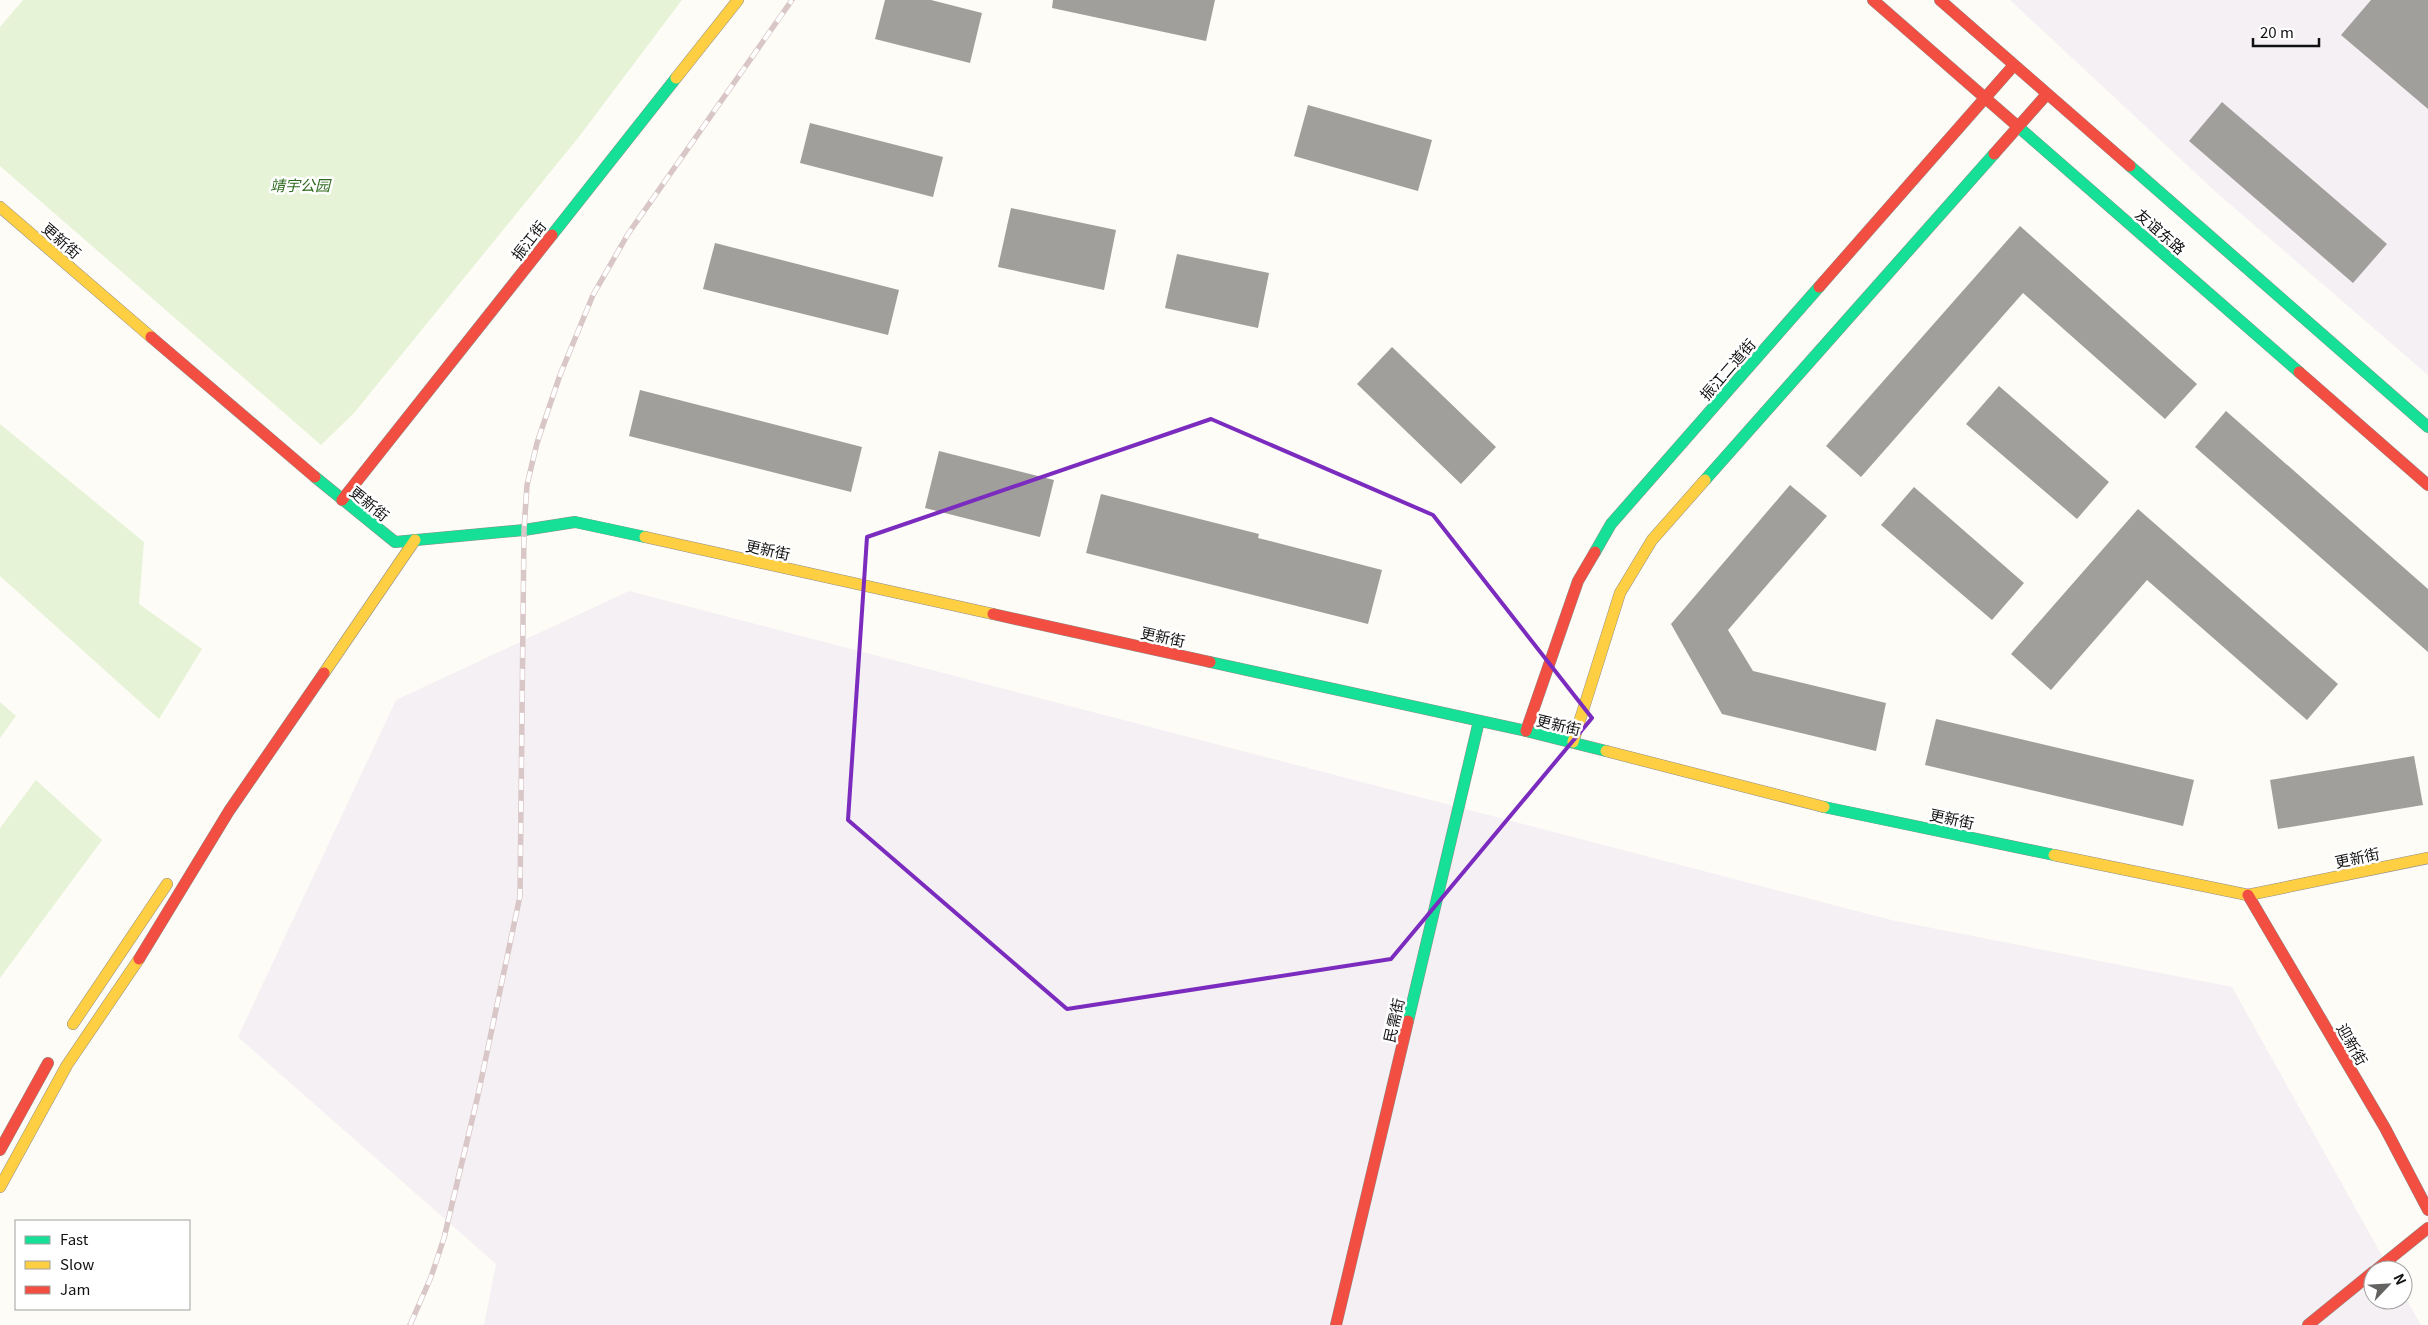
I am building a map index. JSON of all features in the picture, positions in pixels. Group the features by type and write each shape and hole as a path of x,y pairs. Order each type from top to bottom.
{"main road":[{"name":"振江街","path":"342,500 738,0"},
{"name":"友谊东路","path":"1873,0 2428,485"},
{"name":"友谊东路","path":"1940,0 2428,426"},
{"name":"振江二道街","path":"1526,732 1578,580 1611,524 2014,65"},
{"path":"1573,742 1620,593 1652,540 2047,94"},
{"name":"更新街","path":"0,207 342,500 392,546 415,540 524,530 575,522 1573,742 1846,812 2248,895 2428,858"},
{"path":"0,1187 67,1065 158,931 229,811 415,540"},
{"name":"民需街","path":"1336,1325 1479,721"},
{"path":"208,822 247,764"},
{"path":"66,1035 175,871"},
{"name":"迎新街","path":"2248,895 2384,1128 2428,1210"},
{"path":"0,1150 54,1052"},
{"path":"2388,1260 2428,1228"},
{"path":"2308,1325 2363,1280"}],"highlighted area":[{"path":"1211,419 1433,515 1592,718 1391,959 1067,1009 848,820 867,537"}],"shaded area":[{"path":"2010,0 2428,0 2428,375 2217,193"},
{"path":"629,591 1891,920 2232,987 2384,1260 2363,1260 2363,1310 2413,1310 2421,1325 484,1325 496,1264 238,1037 396,700"}],"green space":[{"name":"靖宇公园","path":"23,0 682,0 578,138 354,413 321,445 0,166 0,27"},
{"path":"0,424 144,542 139,604 202,649 159,719 0,576"},
{"path":"0,702 16,716 0,738"},
{"path":"36,780 102,840 0,978 0,828"}],"building":[{"path":"885,0 931,0 982,13 970,63 875,39"},
{"path":"1053,0 1215,0 1206,41 1052,8"},
{"path":"2371,0 2428,0 2428,109 2341,35"},
{"path":"2222,102 2387,244 2353,283 2189,141"},
{"path":"1308,105 1432,140 1418,191 1294,156"},
{"path":"810,123 943,157 933,197 800,163"},
{"path":"1011,208 1116,230 1104,290 998,267"},
{"path":"2020,226 2197,384 2165,419 2023,293 1861,477 1826,446"},
{"path":"715,243 899,290 888,335 703,289"},
{"path":"1177,254 1269,273 1258,328 1165,308"},
{"path":"1392,347 1496,447 1461,484 1357,384"},
{"path":"1999,386 2109,482 2077,519 1966,424"},
{"path":"640,390 862,447 851,492 629,436"},
{"path":"2226,411 2428,589 2428,652 2195,447"},
{"path":"939,451 1054,480 1040,537 925,508"},
{"path":"1790,485 1827,516 1728,630 1753,671 1886,703 1876,751 1722,714 1671,624"},
{"path":"1914,487 2024,583 1992,620 1881,525"},
{"path":"1101,494 1259,534 1258,538 1382,570 1368,624 1086,553"},
{"path":"2138,509 2338,684 2307,720 2147,580 2051,690 2011,654"},
{"path":"1936,719 2194,780 2183,826 1925,765"},
{"path":"2414,756 2423,805 2278,829 2270,780"}],"railway":[{"path":"410,1325 431,1277 444,1238 478,1095 520,896 524,530 527,485 537,443 560,375 593,295 628,234 792,0"}],"traffic: fast":[{"path":"552,235 676,78"},
{"path":"2015,124 2299,372"},
{"path":"1705,480 1994,154"},
{"path":"2130,166 2428,427"},
{"path":"1595,552 1611,524 1819,287"},
{"path":"315,477 395,542 524,530 575,522 645,537"},
{"path":"1210,662 1526,731 1606,751"},
{"path":"1408,1021 1479,721"},
{"path":"1824,807 2054,855"}],"traffic: slow":[{"path":"676,78 738,0"},
{"path":"0,207 151,337"},
{"path":"1573,742 1620,593 1652,540 1705,480"},
{"path":"645,537 993,614"},
{"path":"324,673 415,540"},
{"path":"1606,751 1824,807"},
{"path":"2054,855 2248,895 2428,858"},
{"path":"73,1024 167,884"},
{"path":"0,1187 67,1065 139,959"}],"traffic: jam":[{"path":"1873,0 2015,124"},
{"path":"1940,0 2130,166"},
{"path":"1819,287 2014,65"},
{"path":"1994,154 2047,94"},
{"path":"342,500 552,235"},
{"path":"151,337 315,477"},
{"path":"2299,372 2428,485"},
{"path":"1526,731 1578,581 1595,552"},
{"path":"993,614 1210,662"},
{"path":"139,959 229,811 324,673"},
{"path":"2248,895 2385,1128 2428,1210"},
{"path":"1336,1325 1408,1021"},
{"path":"0,1150 48,1063"},
{"path":"2388,1260 2428,1228"},
{"path":"2308,1325 2363,1280"}]}
